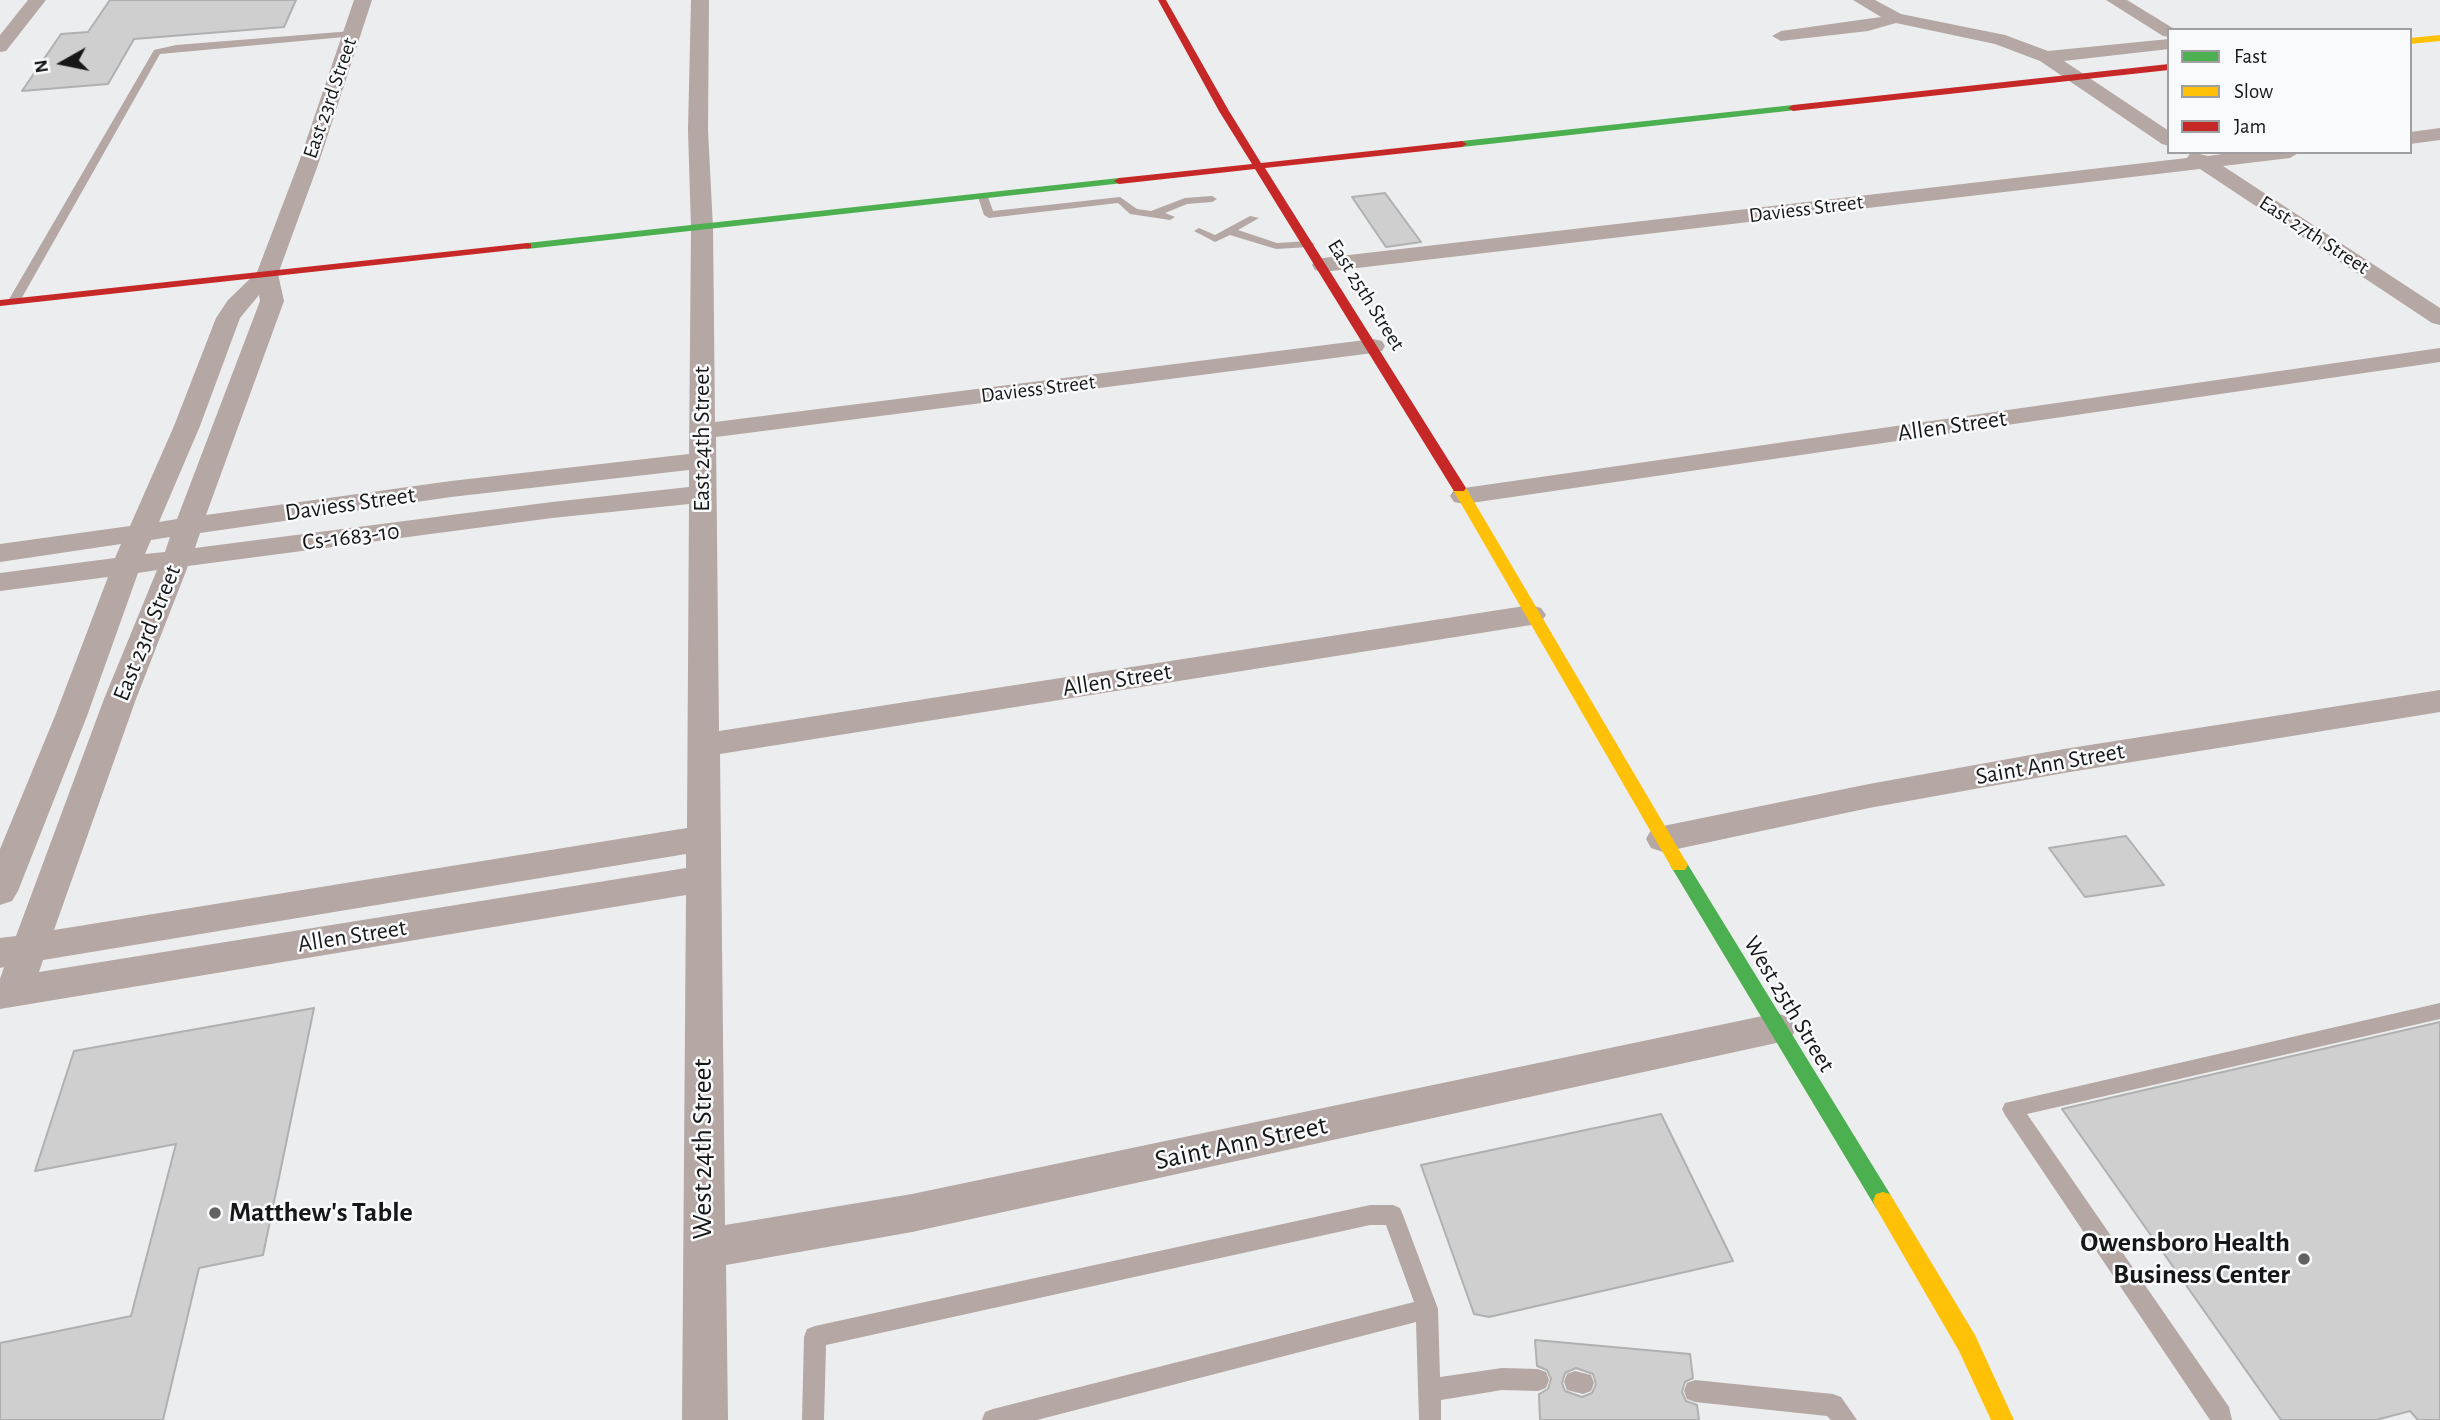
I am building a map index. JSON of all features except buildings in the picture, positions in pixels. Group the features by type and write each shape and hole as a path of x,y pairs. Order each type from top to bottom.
{"street":[{"path":"0,47 37,0"},
{"name":"East 23rd Street","path":"0,891 71,716 126,566 187,426 228,318 267,274 309,162 363,0"},
{"name":"East 24th Street","path":"700,0 698,130 702,228 704,878"},
{"name":"East 25th Street","path":"1162,0 1224,111 1373,346 1464,496 1531,615"},
{"path":"1862,0 1896,18 1999,38 2046,58 2167,138"},
{"path":"2115,0 2167,31"},
{"path":"1781,36 1868,26 1896,18"},
{"path":"2412,41 2440,38"},
{"path":"2046,58 2167,44"},
{"path":"7,302 1260,168 2167,67"},
{"path":"2412,138 2440,134"},
{"name":"Daviess Street","path":"1322,265 2196,157 2252,154"},
{"name":"East 27th Street","path":"2196,157 2440,318"},
{"name":"East 23rd Street","path":"7,993 14,951 176,559 272,301 267,274"},
{"name":"Daviess Street","path":"702,431 1373,346"},
{"name":"Allen Street","path":"1464,496 2440,355"},
{"name":"Daviess Street","path":"0,552 450,489 701,461"},
{"name":"Cs-1683-10","path":"0,582 702,494"},
{"name":"Allen Street","path":"704,745 1531,615"},
{"name":"West 25th Street","path":"1531,615 1777,1029 1913,1250 1967,1343 2003,1420"},
{"name":"Saint Ann Street","path":"1663,839 1869,796 2051,763 2440,701"},
{"name":"Allen Street","path":"14,951 704,838"},
{"name":"Allen Street","path":"7,993 704,878"},
{"name":"West 24th Street","path":"704,878 705,1420"},
{"name":"Saint Ann Street","path":"703,1249 912,1213 1777,1029"}],"lane":[{"path":"7,302 157,52 176,48 352,34"},
{"path":"983,197 989,215 1120,200 1134,212 1170,217"},
{"path":"1153,215 1185,201 1212,199"},
{"path":"1174,205 1194,206"},
{"path":"1199,231 1215,239 1254,218 1239,211"},
{"path":"1221,219 1233,229 1276,246 1309,244"},
{"path":"2221,1420 2221,1415 2012,1110 2440,1011"},
{"path":"813,1420 815,1337 1370,1214 1393,1215 1427,1309 1430,1420"},
{"path":"993,1420 1427,1309"},
{"path":"1430,1390 1502,1379 1538,1380"},
{"path":"1695,1391 1840,1413"}],"traffic: fast":[{"path":"1462,144 1793,108"},
{"path":"527,246 1119,181"},
{"path":"1679,865 1883,1201"}],"traffic: slow":[{"path":"2412,41 2440,38"},
{"path":"1459,488 1679,865"},
{"path":"1883,1201 1967,1343 2003,1420"}],"traffic: jam":[{"path":"1162,0 1224,111 1459,488"},
{"path":"1793,108 2167,67"},
{"path":"1119,181 1462,144"},
{"path":"0,303 527,246"}],"place":[{"name":"Matthew's Table","path":"215,1213"},
{"name":"Owensboro Health Business Center","path":"2304,1259"}]}
